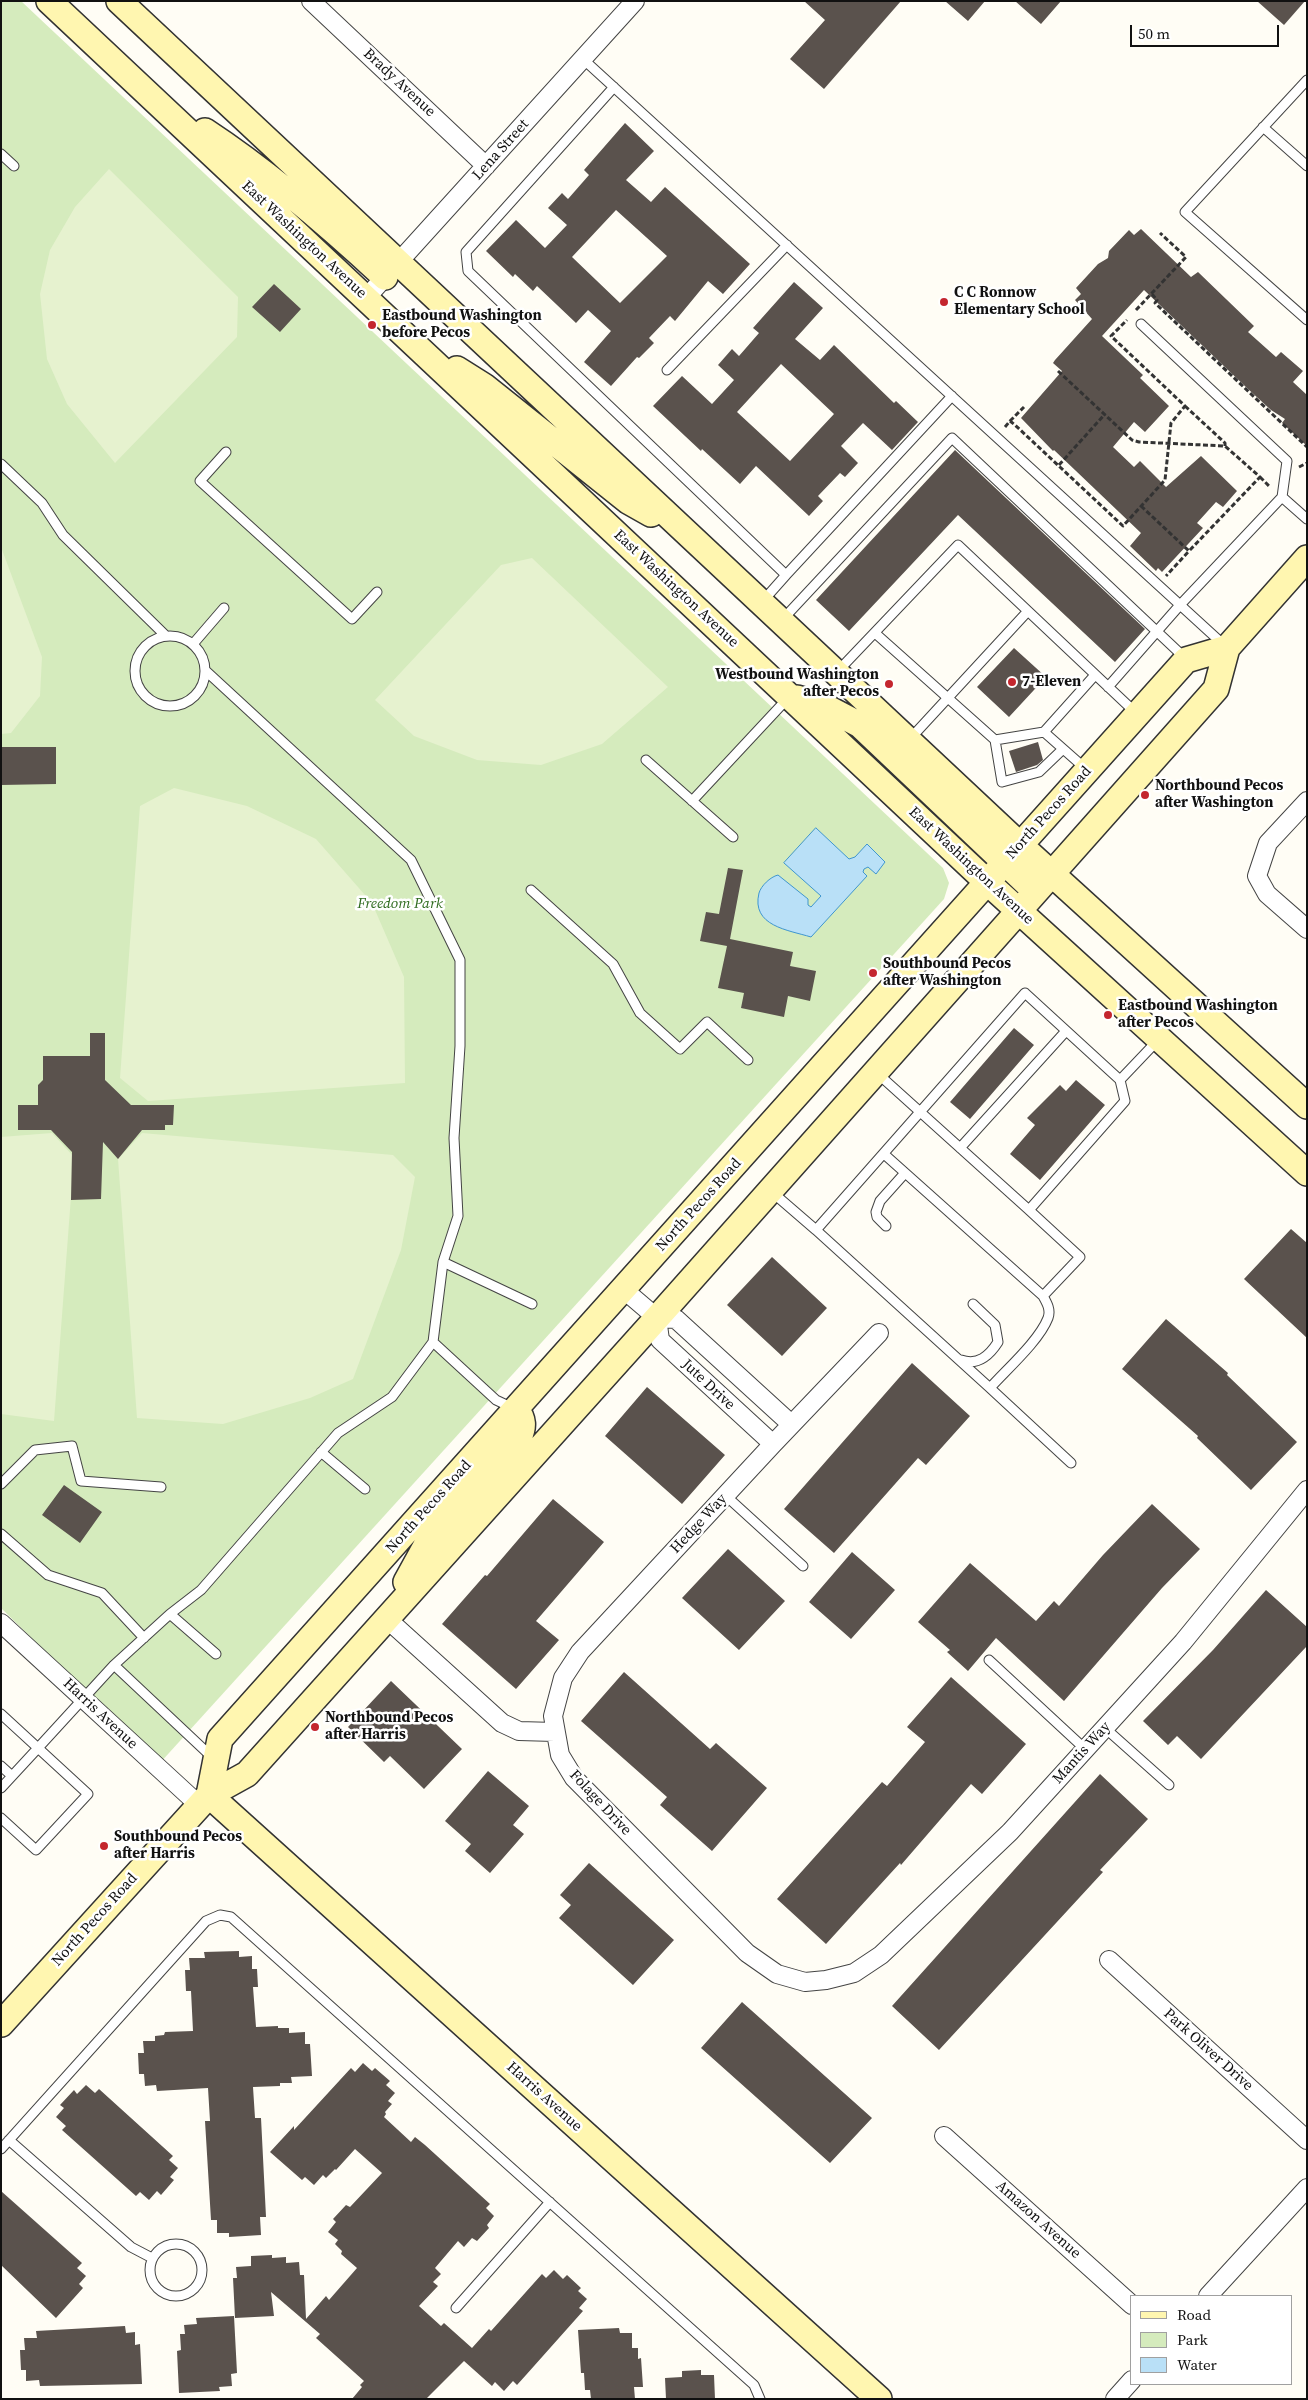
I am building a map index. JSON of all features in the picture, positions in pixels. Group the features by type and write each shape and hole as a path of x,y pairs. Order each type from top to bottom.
{"main road":[{"name":"East Washington Avenue","path":"49,1 75,12 146,93 987,882 1307,1173"},
{"path":"119,1 392,270 694,540 908,741 1012,854"},
{"path":"146,93 237,152 349,244 392,270"},
{"path":"442,369 455,368 465,372 628,501 694,540"},
{"name":"North Pecos Road","path":"1,2024 204,1800 247,1774 657,1318 1216,689 1227,648 1307,558"},
{"path":"1186,660 1227,648"},
{"name":"North Pecos Road","path":"204,1800 220,1740 1186,660"},
{"path":"790,696 822,705 860,725 1012,854 1043,883 1307,1106"},
{"path":"386,1618 428,1542 519,1438 523,1425 520,1415 516,1410"},
{"name":"Harris Avenue","path":"204,1800 879,2399"}],"street":[{"name":"Brady Avenue","path":"311,1 486,166"},
{"name":"Lena Street","path":"366,298 635,1"},
{"path":"1307,801 1268,844 1257,876 1267,894 1307,929"},
{"name":"Jute Drive","path":"624,1289 657,1318 676,1319 791,1424"},
{"name":"Jute Drive","path":"657,1318 660,1340 773,1444"},
{"name":"Hedge Way","path":"556,1732 553,1716 563,1678 580,1652 791,1424 879,1333"},
{"name":"Mantis Way","path":"826,1980 854,1973 881,1955 1010,1832 1183,1642 1307,1490"},
{"path":"386,1618 502,1724 520,1731 556,1732"},
{"name":"Harris Avenue","path":"1,1623 83,1698 204,1800"},
{"name":"Folage Drive","path":"556,1732 560,1754 574,1778 747,1953 777,1974 805,1982 826,1980"},
{"name":"Park Oliver Drive","path":"1109,1960 1307,2140"},
{"name":"Amazon Avenue","path":"944,2136 1130,2303"},
{"path":"1209,2295 1307,2188"},
{"path":"1115,2399 1130,2382"}],"lane":[{"path":"583,59 1227,648"},
{"path":"1307,80 1185,212 1307,320"},
{"path":"614,87 466,252 468,271 786,575"},
{"path":"1263,127 1307,166"},
{"path":"1,154 14,166"},
{"path":"667,370 787,245"},
{"path":"1108,687 1180,605 1282,497 1287,461 1141,324"},
{"path":"761,603 952,396"},
{"path":"781,621 952,438 1186,660"},
{"path":"226,452 200,481 352,619 377,592"},
{"path":"1,464 42,503 63,535 166,636"},
{"path":"1282,497 1307,519"},
{"path":"836,673 958,545 1137,714"},
{"path":"193,644 224,608"},
{"path":"908,741 1028,611"},
{"path":"874,633 995,740 1002,782 1039,772 1063,749"},
{"path":"166,636 181,637 193,644 202,657 206,671 204,682 198,693 185,703 168,707 157,704 147,698 139,689 135,678 137,660 145,646 155,639 166,636"},
{"path":"1,1788 114,1665 170,1614 201,1590 338,1433 392,1397 433,1342 443,1262 458,1216 454,1138 460,1046 460,960 411,860 206,671"},
{"path":"995,740 1044,732 1095,675"},
{"path":"692,801 790,696"},
{"path":"1044,732 1088,770"},
{"path":"646,760 733,838"},
{"path":"531,890 613,964 640,1013 680,1049 707,1022 748,1060"},
{"path":"816,1230 1025,994 1120,1080 1124,1101 1029,1210"},
{"path":"960,1148 1066,1031"},
{"path":"1120,1080 1159,1039"},
{"path":"875,1072 1080,1257 1043,1296"},
{"path":"884,1154 1043,1296 1049,1308 1048,1317 1036,1337 990,1388"},
{"path":"886,1226 877,1217 877,1205 905,1173"},
{"path":"770,1190 950,1354 968,1363 978,1362 987,1357 998,1342 995,1325 973,1304"},
{"path":"443,1262 532,1304"},
{"path":"433,1342 496,1400 516,1410"},
{"path":"960,1360 1071,1463"},
{"path":"1,1484 36,1450 72,1446 81,1481 161,1487"},
{"path":"321,1452 365,1489"},
{"path":"726,1495 803,1566"},
{"path":"1,1534 48,1575 102,1593 144,1638"},
{"path":"170,1614 216,1654"},
{"path":"989,1660 1085,1749"},
{"path":"114,1665 215,1760"},
{"path":"1,1714 88,1794 36,1850 1,1818"},
{"path":"1105,1728 1169,1785"},
{"path":"1,1766 12,1776"},
{"path":"1,2149 206,1921 220,1915 231,1917 754,2385 760,2399"},
{"path":"9,2140 131,2247 152,2258"},
{"path":"456,2308 550,2202"},
{"path":"172,2243 189,2247 196,2252 202,2268 198,2284 186,2294 170,2296 163,2293 152,2281 149,2265 152,2258 157,2251 172,2243"}],"path":[{"path":"1134,312 1186,257 1160,233"},
{"path":"1152,294 1157,300 1155,303 1161,309 1307,447"},
{"path":"1128,319 1111,336 1260,478 1189,550 1158,585"},
{"path":"1058,371 1132,440 1169,444 1225,446"},
{"path":"1010,421 1123,526 1165,480 1171,423 1185,406"},
{"path":"996,437 1024,407"},
{"path":"1058,465 1105,414"},
{"path":"1141,506 1189,550"}],"green space":[{"name":"Freedom Park","path":"1,1 21,1 943,868 949,883 944,899 159,1764 1,1608"},
{"path":"109,169 238,297 237,337 115,463 67,404 47,359 40,294 50,250 75,207"},
{"path":"1,547 42,657 40,696 11,733 1,734"},
{"path":"532,558 668,687 602,744 541,765 477,760 414,736 375,700 501,565"},
{"path":"174,788 247,806 316,839 372,903 404,977 405,1083 148,1101 120,1078 140,806"},
{"path":"52,1133 74,1157 54,1421 1,1414 1,1137"},
{"path":"142,1133 393,1155 415,1177 401,1250 353,1379 310,1398 223,1424 137,1418 118,1159"}],"water":[{"path":"816,828 849,859 855,857 867,844 885,862 876,874 868,867 864,869 863,872 867,876 811,937 773,925 761,913 758,904 759,893 762,888 769,880 778,875 808,899 808,905 811,907 821,896 784,863"}],"building":[{"path":"804,1 901,1 824,89 790,59 825,20"},
{"path":"945,1 985,1 968,21"},
{"path":"1015,1 1061,1 1041,24"},
{"path":"1257,1 1305,1 1284,25"},
{"path":"625,123 654,151 626,180 651,202 665,187 750,264 723,294 708,281 675,321 670,316 649,338 654,343 639,358 637,357 611,386 584,362 611,331 588,310 576,323 537,286 533,291 515,274 513,277 486,251 516,220 545,248 567,225 548,208 562,193 568,199 589,175 584,170","holes":["616,210 667,256 620,303 572,257"]},
{"path":"1141,229 1191,277 1198,272 1254,326 1248,332 1276,357 1281,352 1303,371 1293,382 1307,395 1307,446 1282,423 1285,419 1271,410 1248,389 1144,290 1102,336 1143,375 1140,378 1169,406 1145,432 1134,422 1113,447 1134,467 1140,461 1166,487 1201,456 1237,491 1223,507 1216,502 1197,523 1203,528 1162,572 1158,568 1156,571 1130,546 1141,533 1053,451 1021,418 1062,371 1053,363 1055,360 1092,319 1075,300 1081,294 1076,288 1098,264 1108,258 1109,251 1129,230 1134,235"},
{"path":"794,282 823,308 795,339 820,360 834,345 894,403 896,401 918,422 892,450 863,423 841,446 858,463 845,477 840,473 818,496 823,501 809,516 756,466 740,484 653,406 682,376 712,404 734,380 718,365 732,349 739,356 759,333 753,328","holes":["781,364 834,414 790,461 737,412"]},
{"path":"274,284 301,309 280,332 252,307"},
{"path":"955,450 1145,629 1115,662 958,515 849,631 816,600"},
{"name":"7-Eleven","path":"1014,648 1046,677 1009,717 977,687"},
{"path":"1038,742 1043,760 1037,765 1016,772 1009,751"},
{"path":"1,747 56,747 56,784 1,785"},
{"path":"728,868 743,870 730,939 793,952 790,966 816,971 810,1001 788,996 784,1017 741,1008 744,993 718,988 727,946 700,941 706,912 719,914"},
{"path":"1014,1028 1034,1045 970,1119 950,1102"},
{"path":"90,1033 105,1033 105,1080 131,1105 174,1105 173,1125 165,1125 165,1130 142,1130 118,1159 103,1142 101,1199 71,1200 72,1152 51,1130 18,1130 18,1105 38,1105 38,1085 43,1080 43,1056 90,1056"},
{"path":"1076,1080 1105,1105 1040,1180 1010,1154 1035,1125 1027,1118 1060,1085 1066,1091"},
{"path":"1291,1229 1307,1243 1307,1338 1244,1279"},
{"path":"772,1257 827,1308 782,1356 727,1305"},
{"path":"1166,1319 1228,1373 1227,1375 1297,1442 1251,1490 1197,1438 1198,1436 1122,1369"},
{"path":"912,1363 970,1416 926,1465 918,1458 834,1553 784,1509"},
{"path":"647,1387 725,1455 682,1504 605,1436"},
{"path":"64,1485 102,1512 80,1543 42,1515"},
{"path":"553,1499 604,1542 536,1621 559,1640 516,1689 442,1624 485,1575 487,1576"},
{"path":"1152,1504 1200,1549 1162,1588 1064,1701 996,1638 968,1671 947,1652 950,1650 918,1622 970,1563 1036,1621 1054,1601 1059,1606 1103,1555"},
{"path":"728,1549 785,1601 739,1650 682,1598"},
{"path":"852,1552 895,1590 851,1639 809,1602"},
{"path":"1266,1590 1307,1627 1307,1646 1201,1759 1177,1736 1168,1745 1143,1721 1213,1650"},
{"path":"624,1672 710,1749 716,1743 767,1788 712,1851 660,1805 667,1797 581,1721"},
{"path":"951,1677 1026,1744 982,1794 971,1784 901,1865 900,1863 826,1944 777,1899 882,1782 887,1786 925,1742 907,1727"},
{"path":"391,1681 462,1749 424,1789 390,1756 384,1762 348,1727"},
{"path":"488,1771 529,1806 513,1825 524,1834 490,1873 465,1851 471,1844 445,1821"},
{"path":"1100,1774 1148,1819 1100,1870 1103,1872 939,2050 892,2006"},
{"path":"589,1863 674,1940 633,1985 559,1918 571,1905 560,1895"},
{"path":"239,1951 239,1957 252,1956 252,1969 257,1969 258,1987 253,1987 256,2027 278,2026 278,2028 289,2028 289,2033 305,2032 305,2044 310,2044 312,2076 291,2077 292,2083 280,2083 280,2086 253,2087 255,2118 261,2118 266,2217 260,2217 261,2235 229,2237 229,2233 217,2233 217,2220 211,2220 205,2121 210,2121 208,2088 157,2091 156,2085 145,2086 144,2074 139,2074 138,2053 144,2053 143,2041 155,2041 155,2036 164,2035 165,2032 193,2031 191,1991 186,1991 185,1970 190,1970 189,1958 205,1958 204,1952"},
{"path":"742,2002 872,2118 830,2163 701,2048"},
{"path":"363,2063 372,2071 375,2068 390,2081 386,2085 395,2093 388,2101 392,2104 385,2112 384,2117 411,2142 415,2137 425,2145 490,2204 486,2208 494,2216 487,2225 489,2228 477,2241 472,2238 464,2247 458,2241 435,2268 441,2274 433,2282 438,2286 419,2306 441,2326 444,2323 472,2348 489,2329 491,2331 542,2274 546,2278 554,2270 563,2279 567,2275 581,2288 578,2291 587,2299 579,2308 583,2311 517,2385 513,2381 504,2391 495,2382 492,2386 464,2361 426,2399 352,2399 362,2387 360,2385 364,2381 316,2338 320,2334 271,2292 274,2316 235,2318 233,2278 237,2278 236,2267 251,2266 251,2256 272,2255 272,2258 286,2257 286,2263 299,2262 300,2275 304,2275 306,2319 326,2296 329,2300 357,2268 341,2254 342,2251 335,2244 338,2240 328,2232 336,2222 333,2219 346,2205 350,2207 382,2173 355,2149 336,2170 326,2178 323,2175 314,2185 305,2177 302,2180 270,2152 294,2126 294,2130 351,2068 355,2072"},
{"path":"86,2085 95,2093 99,2089 173,2156 169,2160 178,2168 170,2177 174,2180 161,2195 157,2191 149,2200 140,2192 136,2196 62,2130 66,2126 56,2117 64,2108 60,2105 74,2090 77,2094"},
{"path":"1,2191 82,2263 77,2268 86,2276 79,2284 83,2288 56,2318 1,2265"},
{"path":"234,2316 237,2373 231,2374 232,2386 219,2387 220,2391 179,2393 177,2351 181,2350 180,2334 185,2334 184,2325 197,2324 196,2318"},
{"path":"125,2326 126,2333 135,2332 135,2345 140,2344 142,2384 40,2386 39,2380 26,2381 26,2370 21,2370 20,2350 25,2350 24,2338 37,2338 36,2331"},
{"path":"619,2328 620,2333 632,2333 632,2348 638,2348 638,2359 641,2358 643,2387 634,2387 635,2399 591,2399 590,2390 585,2390 584,2373 581,2373 578,2330"},
{"path":"701,2370 701,2375 714,2375 715,2399 666,2399 665,2378 682,2377 682,2371"}],"place":[{"name":"C C Ronnow Elementary School","path":"944,302"},
{"name":"Eastbound Washington before Pecos","path":"372,325"},
{"name":"7-Eleven","path":"1012,682"},
{"name":"Westbound Washington after Pecos","path":"889,684"},
{"name":"Northbound Pecos after Washington","path":"1145,795"},
{"name":"Southbound Pecos after Washington","path":"873,973"},
{"name":"Eastbound Washington after Pecos","path":"1108,1015"},
{"name":"Northbound Pecos after Harris","path":"315,1727"},
{"name":"Southbound Pecos after Harris","path":"104,1846"}]}
